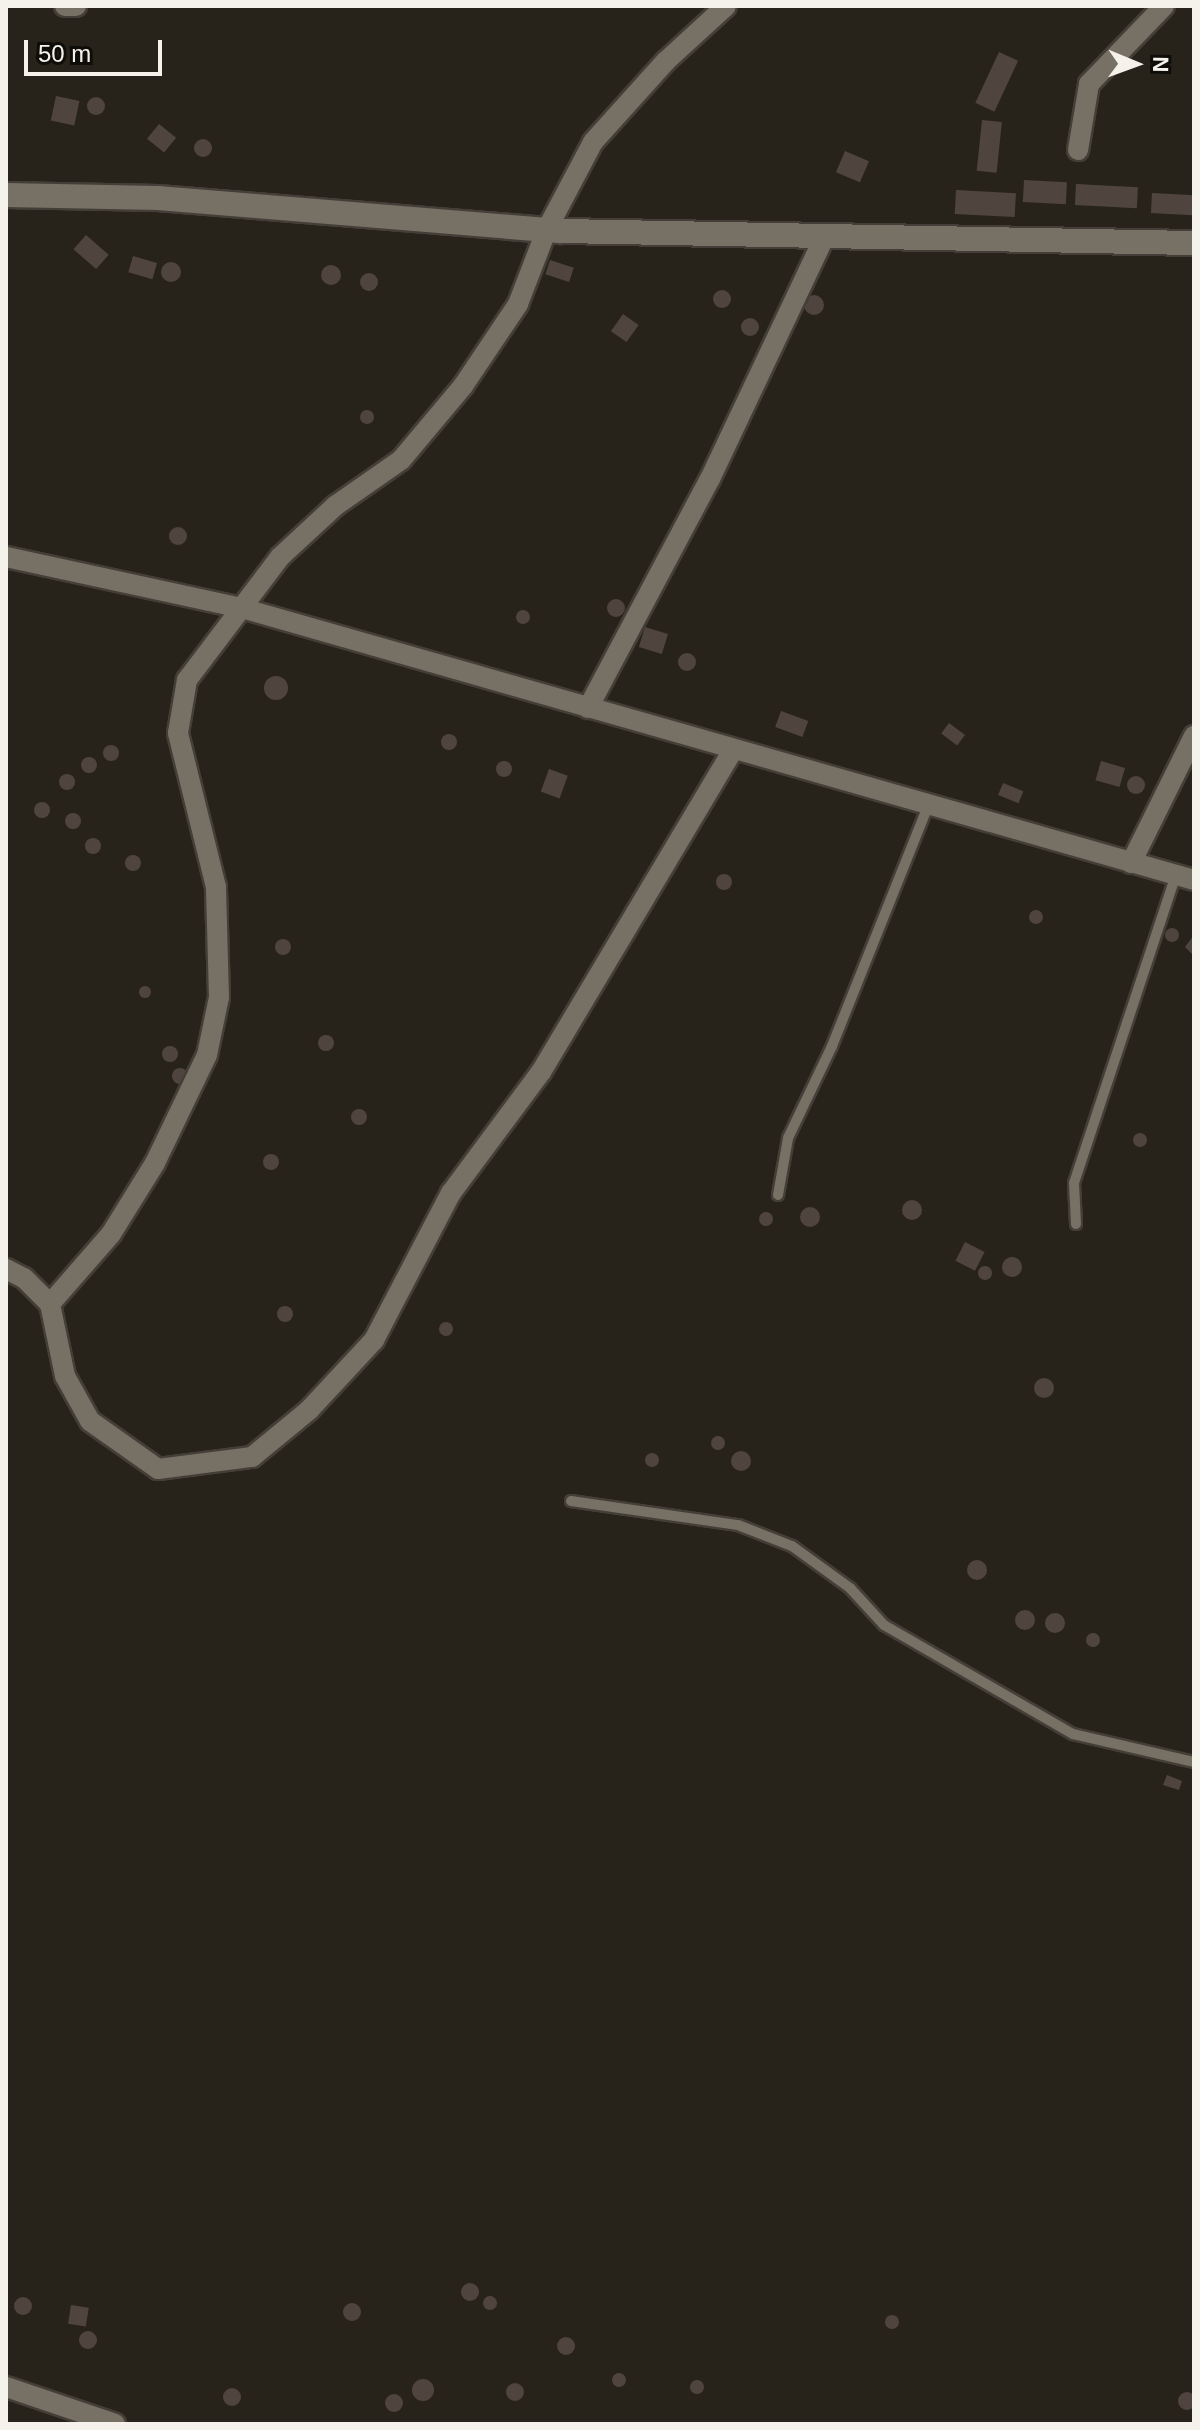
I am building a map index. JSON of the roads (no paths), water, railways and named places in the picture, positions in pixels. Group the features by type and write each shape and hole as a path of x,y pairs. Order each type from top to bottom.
{"street":[{"path":"65,6 76,6"},
{"path":"50,1304 111,1234 155,1163 207,1055 219,997 216,887 178,733 187,680 238,607 280,557 335,506 401,460 463,386 518,304 547,229 593,142 666,61 726,6"},
{"path":"1078,150 1089,84 1164,6"},
{"path":"6,195 158,198 547,229 1194,243"},
{"path":"588,708 710,479 825,236"},
{"path":"6,557 238,607 1185,878"},
{"path":"1131,863 1194,736"},
{"path":"6,1269 50,1304 65,1376 90,1421 158,1469 252,1457 309,1410 374,1340 451,1193 541,1072 733,750"},
{"path":"6,2387 115,2424"}],"lane":[{"path":"778,1195 788,1138 832,1046 928,806"},
{"path":"1076,1224 1077,1170 1185,878"},
{"path":"571,1501 738,1525 792,1546 850,1588 884,1625 1073,1734 1194,1762"}]}
